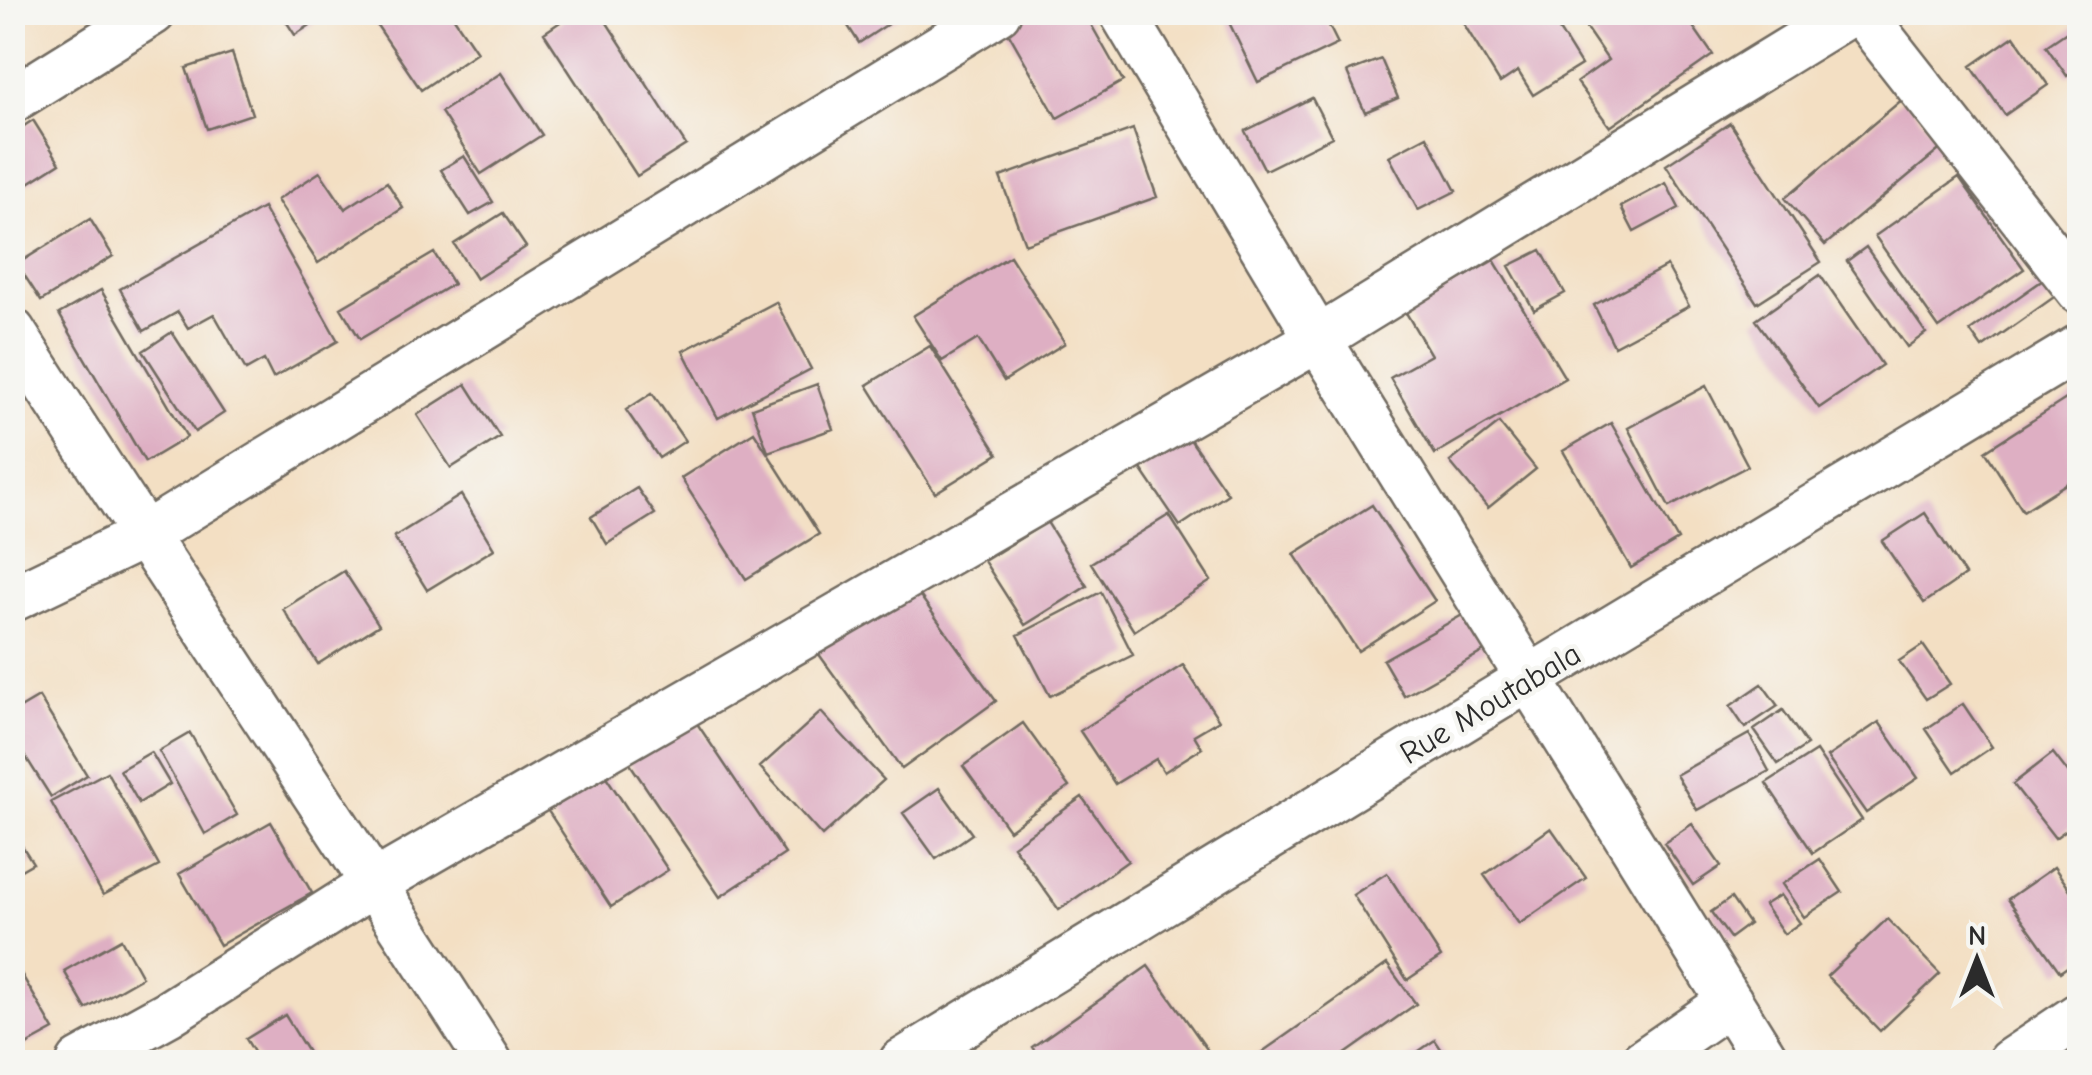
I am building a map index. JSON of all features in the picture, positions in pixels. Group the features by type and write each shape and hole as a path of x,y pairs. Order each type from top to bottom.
{"street":[{"path":"12,100 153,12"},
{"path":"12,599 143,536 998,12"},
{"path":"1122,12 1318,339 1767,1062"},
{"path":"80,1062 168,1014 375,883 1318,339 1851,12"},
{"path":"1861,12 2080,291"},
{"path":"12,331 490,1062"},
{"name":"Rue Moutabala","path":"902,1062 2080,348"},
{"path":"1643,1062 1730,1002"},
{"path":"2010,1062 2080,1015"}],"building":[{"path":"280,12 330,12 295,35"},
{"path":"368,12 450,12 477,52 421,90"},
{"path":"575,12 600,12 686,145 637,176 544,33"},
{"path":"839,12 906,12 859,43"},
{"path":"1010,12 1084,12 1123,81 1057,118 1000,18"},
{"path":"1224,12 1322,12 1338,44 1258,82"},
{"path":"1475,12 1548,12 1581,65 1533,95 1518,71 1500,83 1462,21"},
{"path":"1575,12 1683,12 1713,55 1610,127 1577,82 1608,60"},
{"path":"2080,23 2080,67 2067,76 2046,46"},
{"path":"2014,36 2048,85 2005,115 1971,66"},
{"path":"232,53 252,114 207,129 186,68"},
{"path":"1381,59 1398,98 1365,112 1347,72"},
{"path":"501,73 542,135 481,174 441,112"},
{"path":"1312,98 1332,137 1265,170 1245,131"},
{"path":"1904,98 1944,146 1825,245 1785,198"},
{"path":"33,120 60,163 27,184 12,163 12,134"},
{"path":"1730,123 1821,262 1757,303 1666,165"},
{"path":"1133,129 1157,197 1025,244 1000,177"},
{"path":"1427,136 1456,191 1418,210 1389,156"},
{"path":"464,156 493,202 470,215 441,170"},
{"path":"320,172 345,209 387,182 403,208 318,263 277,200"},
{"path":"1959,177 2024,269 1939,328 1875,236"},
{"path":"1666,183 1679,208 1634,232 1621,207"},
{"path":"263,208 338,341 273,378 264,360 246,370 214,314 188,328 178,312 144,331 120,289"},
{"path":"503,213 526,247 476,279 454,244"},
{"path":"90,219 113,256 41,301 17,264"},
{"path":"1866,247 1926,333 1907,347 1847,261"},
{"path":"1541,250 1565,293 1534,310 1509,266"},
{"path":"434,253 453,284 360,339 341,308"},
{"path":"1010,256 1065,343 1004,381 978,339 942,361 913,316"},
{"path":"1494,260 1565,378 1435,454 1390,378 1431,355 1405,311"},
{"path":"1667,266 1689,306 1614,346 1594,305"},
{"path":"2053,273 2064,290 1982,348 1970,331"},
{"path":"1820,275 1882,365 1819,408 1756,320"},
{"path":"101,290 187,437 145,462 59,314"},
{"path":"776,302 811,369 718,418 683,351"},
{"path":"172,332 224,413 195,432 143,351"},
{"path":"930,346 998,454 935,493 867,385"},
{"path":"466,384 500,437 451,468 417,415"},
{"path":"817,384 833,429 768,452 752,408"},
{"path":"1706,386 1748,466 1669,507 1628,428"},
{"path":"2080,390 2080,475 2023,511 1985,451"},
{"path":"652,393 685,441 659,458 626,410"},
{"path":"1178,422 1228,494 1180,526 1131,454"},
{"path":"1499,423 1536,469 1488,508 1450,462"},
{"path":"1611,423 1678,540 1631,568 1563,451"},
{"path":"754,432 819,534 746,579 681,478"},
{"path":"637,488 655,514 607,544 591,517"},
{"path":"461,495 494,549 427,590 394,537"},
{"path":"1372,505 1435,601 1358,651 1294,554"},
{"path":"1925,513 1965,575 1924,603 1882,541"},
{"path":"1169,515 1211,581 1134,631 1091,563"},
{"path":"1047,522 1087,586 1025,625 984,561"},
{"path":"344,571 379,625 318,664 283,609"},
{"path":"908,579 996,701 902,769 813,646"},
{"path":"1101,592 1133,655 1050,696 1018,635"},
{"path":"1466,613 1486,650 1404,696 1383,660"},
{"path":"1923,645 1950,684 1926,699 1899,661"},
{"path":"1183,665 1219,720 1194,735 1202,748 1164,772 1156,759 1115,784 1080,731"},
{"path":"1762,684 1778,706 1745,728 1730,706"},
{"path":"39,697 87,775 51,797 12,735 12,713"},
{"path":"1963,704 1992,747 1955,772 1926,729"},
{"path":"1783,710 1807,745 1778,764 1754,730"},
{"path":"821,712 884,780 822,836 760,767"},
{"path":"690,713 785,854 720,897 624,755"},
{"path":"1879,722 1918,778 1866,813 1827,757"},
{"path":"1023,723 1069,787 1009,830 963,766"},
{"path":"190,733 237,815 205,834 159,751"},
{"path":"1749,734 1769,771 1697,810 1676,775"},
{"path":"1816,751 1862,820 1813,853 1766,783"},
{"path":"151,752 170,784 139,803 120,770"},
{"path":"2053,753 2080,788 2080,820 2055,838 2013,784"},
{"path":"107,772 159,866 103,895 51,802"},
{"path":"605,775 668,870 611,907 548,811"},
{"path":"939,788 972,834 936,859 903,813"},
{"path":"1082,797 1128,861 1059,910 1013,846"},
{"path":"271,822 312,893 220,945 179,874"},
{"path":"1692,824 1721,866 1693,885 1664,843"},
{"path":"1551,828 1586,878 1519,924 1484,875"},
{"path":"12,830 33,863 12,875"},
{"path":"1820,859 1842,892 1804,917 1782,884"},
{"path":"2054,867 2080,904 2080,958 2060,972 2008,899"},
{"path":"1387,873 1441,957 1407,980 1353,895"},
{"path":"1780,895 1800,923 1784,934 1764,905"},
{"path":"1731,898 1749,924 1730,938 1711,912"},
{"path":"1887,919 1940,974 1880,1031 1827,976"},
{"path":"121,939 142,977 86,1009 64,971"},
{"path":"12,958 54,1030 12,1053"},
{"path":"1387,964 1416,1004 1334,1062 1248,1062"},
{"path":"1148,966 1216,1062 1043,1062 1032,1047"},
{"path":"285,1015 314,1062 260,1062 246,1039"},
{"path":"1435,1040 1450,1062 1403,1062"}]}
